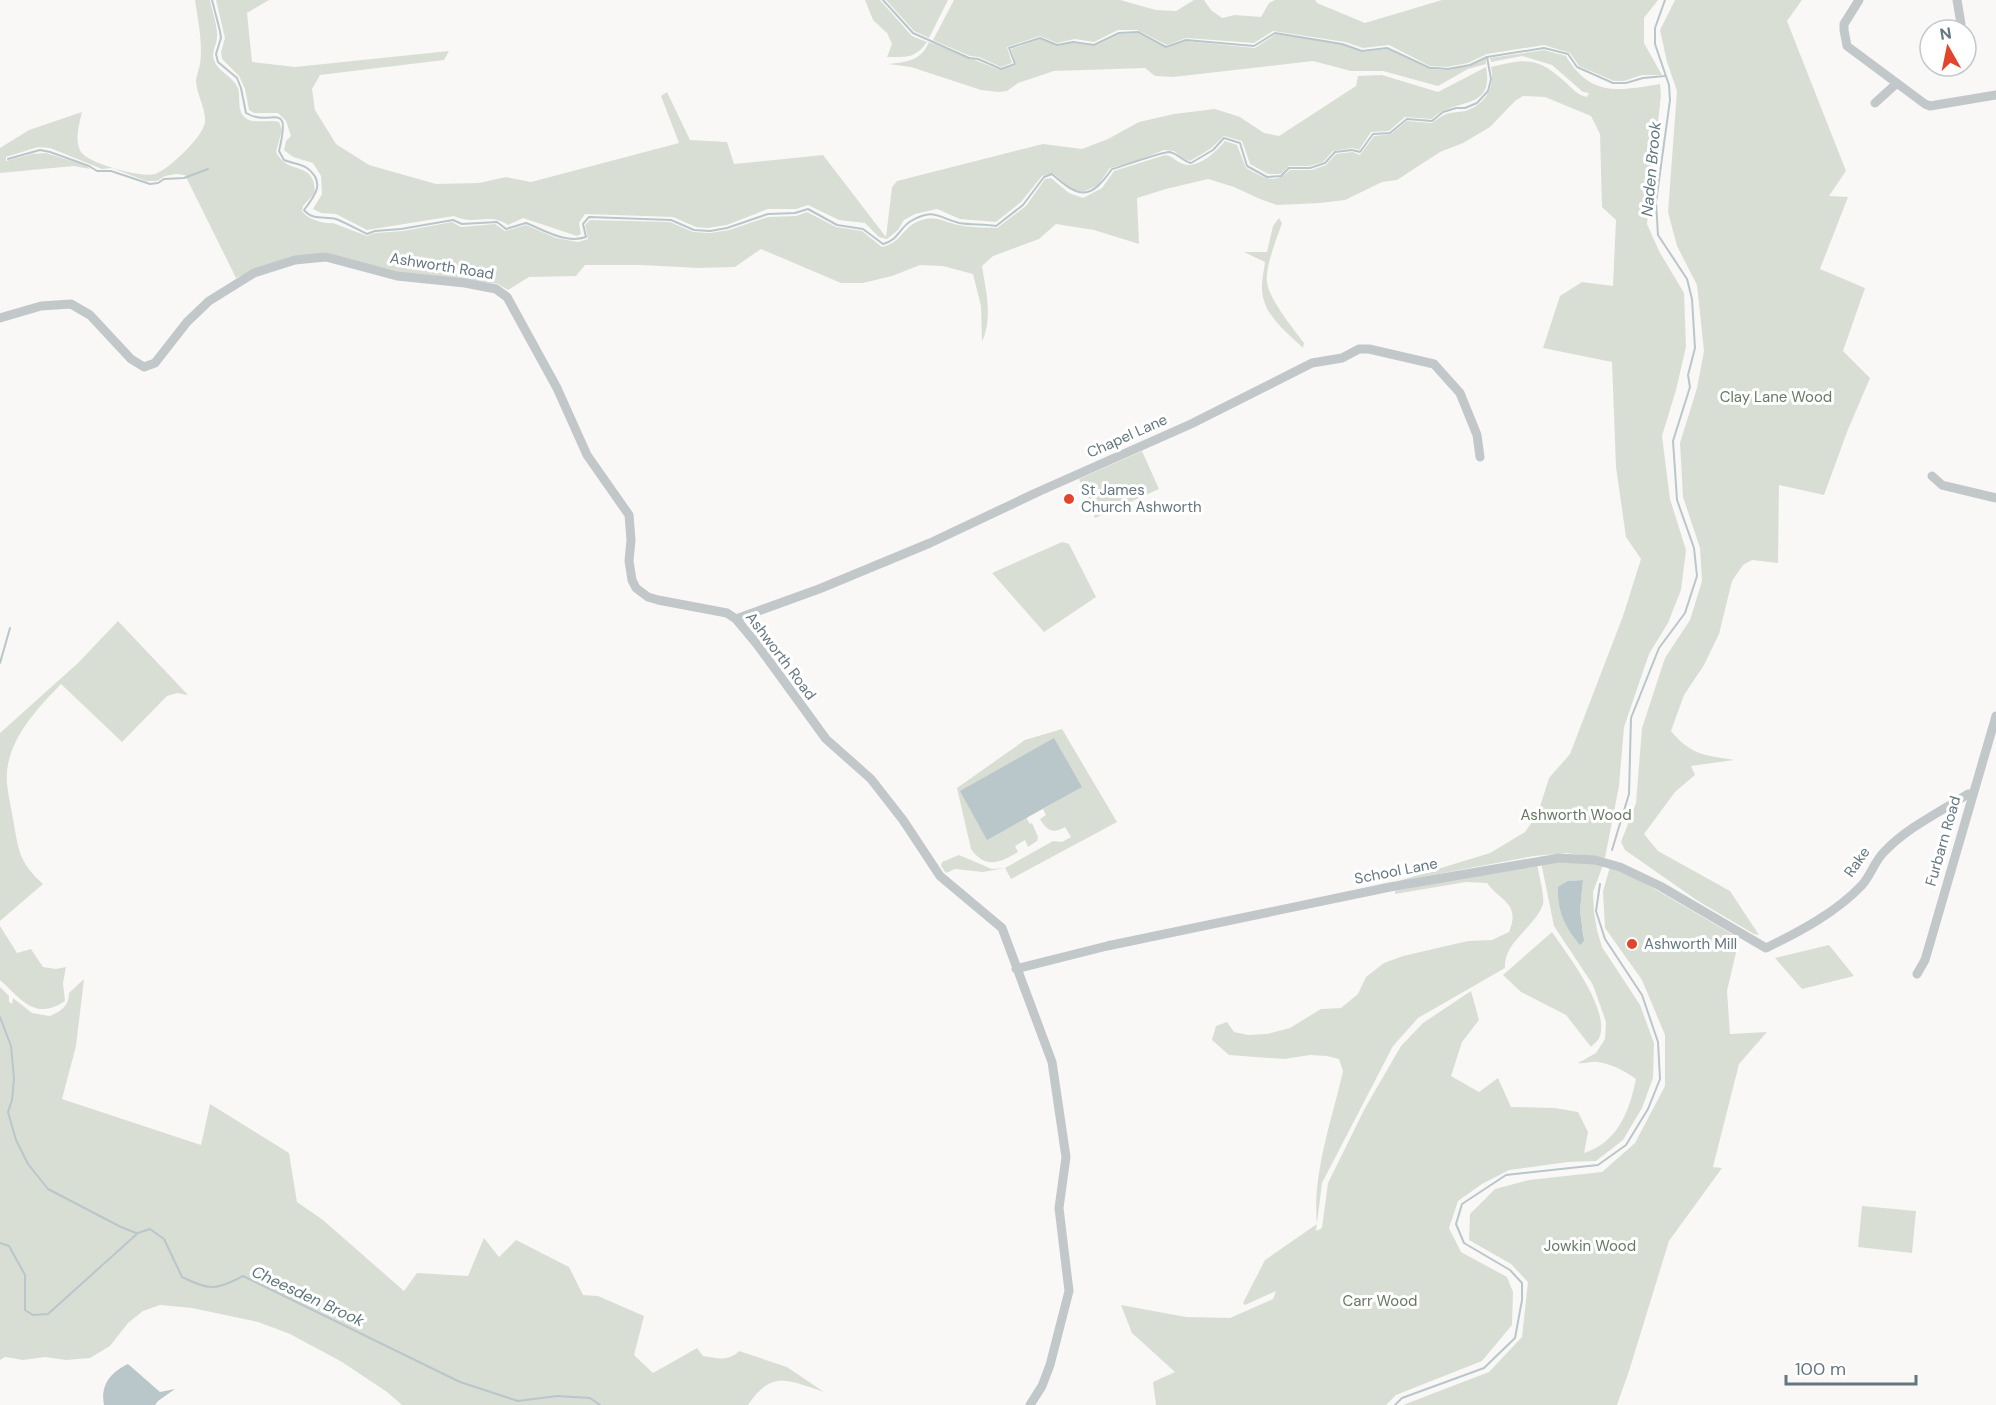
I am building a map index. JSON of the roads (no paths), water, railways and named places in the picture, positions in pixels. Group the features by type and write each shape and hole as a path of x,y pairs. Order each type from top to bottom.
{"street":[{"path":"1859,0 1844,24 1847,46 1896,84 1930,106 1996,96"},
{"path":"1957,0 1960,18"},
{"path":"1875,103 1896,84"},
{"name":"Ashworth Road","path":"0,318 41,306 71,304 90,315 131,360 144,367 155,363 187,322 209,301 254,273 295,260 326,257 397,276 465,283 496,289 507,297 556,388 587,455 628,515 631,540 630,572 636,588 648,597 727,613 736,619 773,665 826,739 865,773 888,800 940,876 1002,928 1006,935 1016,969 1052,1062 1066,1157 1059,1217 1069,1291 1050,1365 1042,1386 1030,1405"},
{"name":"Chapel Lane","path":"736,619 819,589 930,543 1191,424 1312,363 1342,358 1359,349 1369,349 1434,364 1460,393 1477,435 1480,457"},
{"path":"1932,476 1942,485 1996,498"},
{"name":"Furbarn Road","path":"1917,974 1925,960 1996,716"},
{"name":"Rake","path":"1766,948 1784,940 1836,907 1863,884 1883,852 1900,837 1968,794 1972,794"},
{"name":"School Lane","path":"1016,969 1096,949 1390,887 1559,858 1595,860 1632,872 1766,948"}],"waterway":[{"path":"212,0 221,38 216,54 218,62 237,78 246,113 255,117 281,119 283,124 279,151 284,160 305,167 316,178 317,189 304,210 311,216 336,219 367,234 453,220 462,224 497,222 506,229 526,223 555,235 578,239 586,237 583,224 589,217 671,220 694,230 710,231 727,228 768,214 795,213 808,209 837,225 863,229 883,244 896,237 911,221 930,214 959,223 996,226 1023,205 1044,177 1052,174 1077,192 1091,191 1112,169 1169,152 1191,163 1213,150 1224,138 1240,143 1247,166 1267,177 1281,176 1289,168 1310,168 1325,163 1335,152 1352,150 1360,152 1373,134 1390,133 1407,119 1432,121 1443,112 1477,103 1488,91 1491,79 1487,57"},
{"path":"883,0 913,33 969,58 978,59 1001,69 1015,64 1009,48 1040,38 1057,45 1073,42 1094,45 1119,33 1138,32 1166,47 1186,40 1254,46 1275,33 1342,44 1362,51 1387,48 1430,68 1448,69 1470,65 1487,57 1544,48 1568,54 1577,67 1613,83 1665,76"},
{"name":"Naden Brook","path":"1612,850 1629,794 1631,718 1659,648 1685,613 1697,576 1694,548 1677,500 1673,441 1690,387 1688,375 1695,348 1692,299 1687,279 1658,235 1656,202 1670,100 1669,85 1655,44 1655,28 1665,0"},
{"path":"8,159 40,150 89,166 97,171 111,171 150,184 164,179 184,178 208,169"},
{"path":"0,663 10,628"},
{"name":"Naden Brook","path":"1395,1405 1402,1398 1484,1368 1515,1338 1522,1300 1522,1283 1510,1270 1464,1243 1456,1224 1462,1204 1506,1175 1598,1165 1626,1145 1648,1109 1660,1079 1658,1042 1642,995 1605,939 1596,911 1600,884"},
{"path":"0,1017 11,1046 14,1079 8,1112 16,1140 28,1164 48,1189 136,1233"},
{"name":"Cheesden Brook","path":"0,1243 9,1246 25,1275 25,1310 33,1315 48,1314 138,1233 150,1229 164,1239 182,1277 199,1284 219,1286 243,1276 460,1382 518,1401 557,1396 590,1398 600,1405"}],"place":[{"name":"St James Church Ashworth","path":"1069,499"},
{"name":"Ashworth Mill","path":"1632,944"}],"park label":[{"name":"Clay Lane Wood","path":"1776,397"},
{"name":"Ashworth Wood","path":"1576,815"},
{"name":"Jowkin Wood","path":"1590,1246"},
{"name":"Carr Wood","path":"1380,1301"}]}
